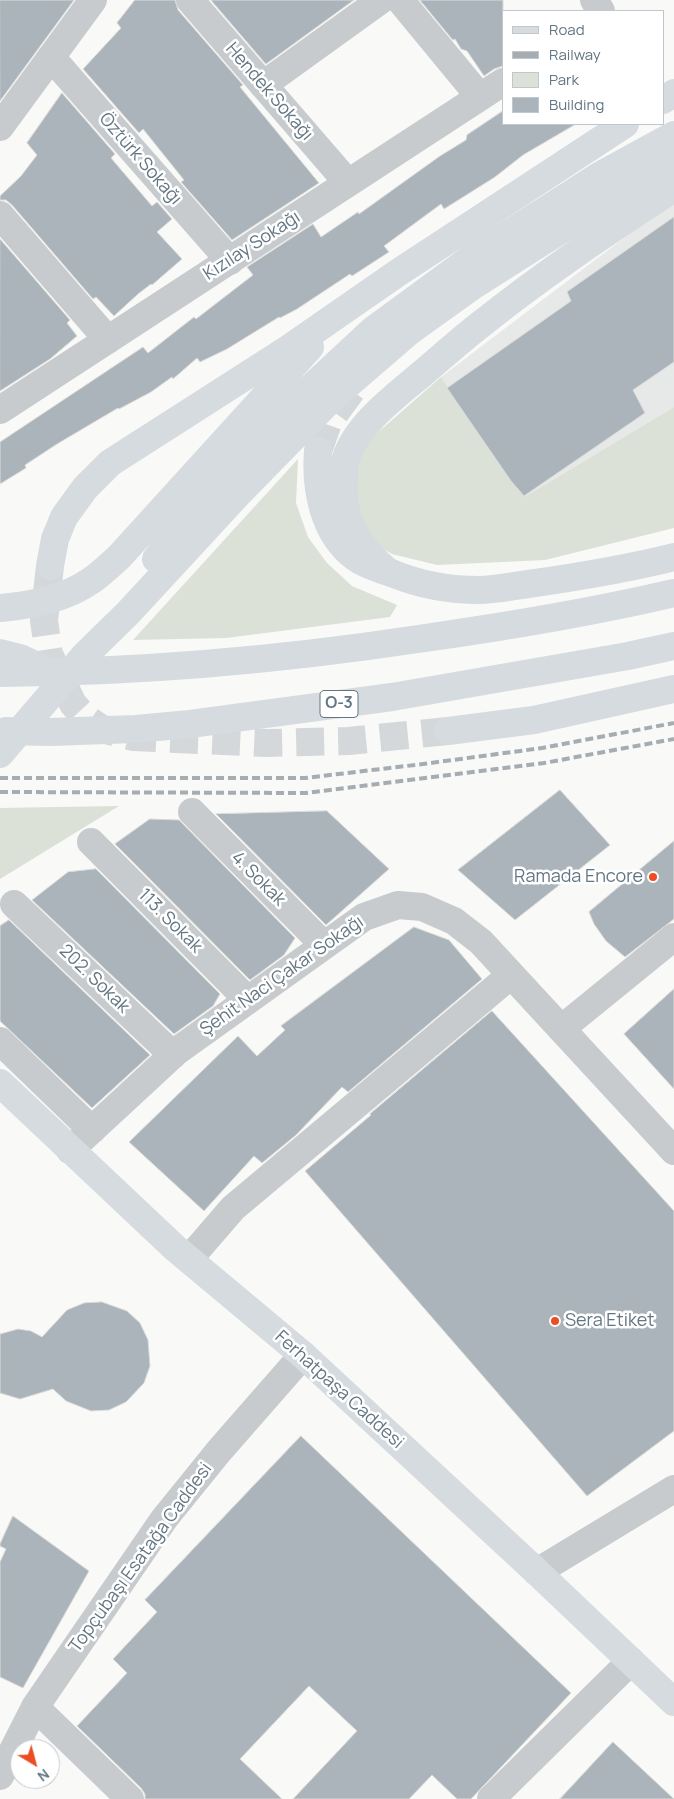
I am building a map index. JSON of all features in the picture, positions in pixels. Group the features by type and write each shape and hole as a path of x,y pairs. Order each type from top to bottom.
{"main road":[{"path":"50,566 55,539 64,517 84,488 110,463 288,348 399,272 623,125"},
{"path":"84,656 124,598 207,495 286,411 373,330 474,256 600,176 674,135"},
{"path":"0,754 84,656 134,607 293,436 332,399 411,330 471,287 566,226 674,165"},
{"path":"388,572 370,556 355,535 343,499 346,459 356,437 385,406 484,321 626,219 674,188"},
{"path":"0,608 33,605 62,596 92,580 119,557 304,353 353,308 399,272"},
{"path":"318,451 316,472 318,488 332,530 354,557 367,565 411,581 443,588 481,590 629,568 674,557"},
{"path":"0,674 54,673 243,661 361,648 480,631 629,604 674,593"},
{"name":"O-3","path":"0,731 107,730 190,724 392,697 628,656 674,646"},
{"path":"0,653 20,658 54,673"},
{"path":"448,731 534,720 674,689"},
{"name":"Ferhatpaşa Caddesi","path":"0,1083 189,1259 303,1355 674,1702"}],"street":[{"path":"0,127 93,0"},
{"name":"Hendek Sokağı","path":"190,0 348,183"},
{"path":"263,85 381,0"},
{"path":"400,0 480,96"},
{"name":"Öztürk Sokağı","path":"51,57 230,261"},
{"name":"Kızılay Sokağı","path":"0,410 502,83"},
{"path":"0,215 108,340"},
{"name":"4. Sokak","path":"192,812 324,945"},
{"name":"113. Sokak","path":"91,842 248,1000"},
{"name":"202. Sokak","path":"14,904 173,1055"},
{"name":"Şehit Naci Çakar Sokağı","path":"70,1150 173,1055 364,917 398,905 422,907 454,921 481,942 674,1151"},
{"path":"561,1029 674,937"},
{"path":"189,1259 233,1208 511,975"},
{"path":"0,1041 92,1130"},
{"name":"Topçubaşı Esatağa Caddesi","path":"0,1776 35,1707 164,1519 219,1450 303,1355"},
{"path":"537,1572 674,1489"},
{"path":"491,1799 631,1661"},
{"path":"35,1707 130,1799"}],"shaded area":[{"path":"674,200 674,407 525,498 441,377"}],"green space":[{"path":"441,377 525,497 674,407 674,528 545,560 437,565 392,554 378,546 358,521 355,462 367,442"},
{"path":"298,459 296,503 308,537 327,563 352,586 397,605 390,617 226,638 133,640"},
{"path":"119,806 0,879 0,808"}],"building":[{"path":"0,0 74,0 0,101"},
{"path":"135,0 175,0 178,10 243,85 240,87 319,183 232,240 181,182 184,180 143,129 139,133 83,69 121,28 117,23"},
{"path":"211,0 354,0 266,64"},
{"path":"420,0 503,0 502,66 484,76 467,51 461,49 455,39 453,40"},
{"path":"62,93 115,154 111,158 152,206 157,202 172,219 157,232 182,259 114,316 96,297 93,299 12,205 6,200 0,200 0,196 21,176 37,155 27,143"},
{"path":"502,112 502,125 574,125 523,155 495,177 444,209 441,204 384,246 389,252 352,276 350,274 297,309 279,317 227,349 200,362 197,358 173,379 172,377 151,392 118,408 57,444 25,465 26,468 0,484 0,442 143,347 148,353 194,317 196,319 253,275 247,267 313,224 321,237 358,212 359,214 440,156 466,140 467,135"},
{"path":"674,217 674,362 633,390 645,413 524,496 511,481 447,388 571,301 567,292"},
{"path":"0,239 70,320 67,323 77,336 50,359 0,391"},
{"path":"560,790 610,845 515,920 458,870"},
{"path":"327,811 389,869 326,925 216,814"},
{"path":"150,819 179,820 295,938 284,955 250,980 115,844"},
{"name":"Ramada Encore","path":"674,841 674,919 625,957 606,941 594,924 589,912"},
{"path":"96,869 220,994 213,1006 174,1034 32,900 68,872"},
{"path":"9,920 150,1055 92,1108 0,1021 0,926"},
{"path":"414,927 449,940 482,979 348,1092 342,1087 296,1135 262,1163 254,1156 204,1211 129,1142 238,1036 257,1056 285,1030 281,1026"},
{"path":"674,989 674,1089 624,1034"},
{"name":"Sera Etiket","path":"492,1011 674,1211 674,1431 587,1496 305,1171"},
{"path":"102,1302 127,1311 140,1323 148,1340 150,1366 144,1383 126,1402 109,1410 91,1411 66,1401 53,1389 20,1399 0,1393 0,1334 18,1329 31,1331 42,1337 67,1310 84,1303"},
{"path":"301,1436 571,1693 471,1799 457,1799 432,1775 409,1799 293,1799 357,1731 309,1686 240,1759 282,1799 145,1799 145,1794 141,1788 77,1726 127,1673 113,1659 157,1612 145,1600"},
{"path":"13,1516 89,1571 23,1688 0,1677 0,1562 6,1549 0,1546 0,1544"},
{"path":"613,1742 674,1799 560,1799"}],"tunnel":[{"path":"318,451 328,423 355,386"},
{"path":"50,566 44,621 49,654 73,704 86,718 102,729 133,737 267,743 348,741 448,731"}],"railway":[{"path":"0,778 305,778 542,748 674,723"},
{"path":"0,792 306,793 544,763 674,739"}],"place":[{"name":"Ramada Encore","path":"653,877"},
{"name":"Sera Etiket","path":"555,1321"}]}
